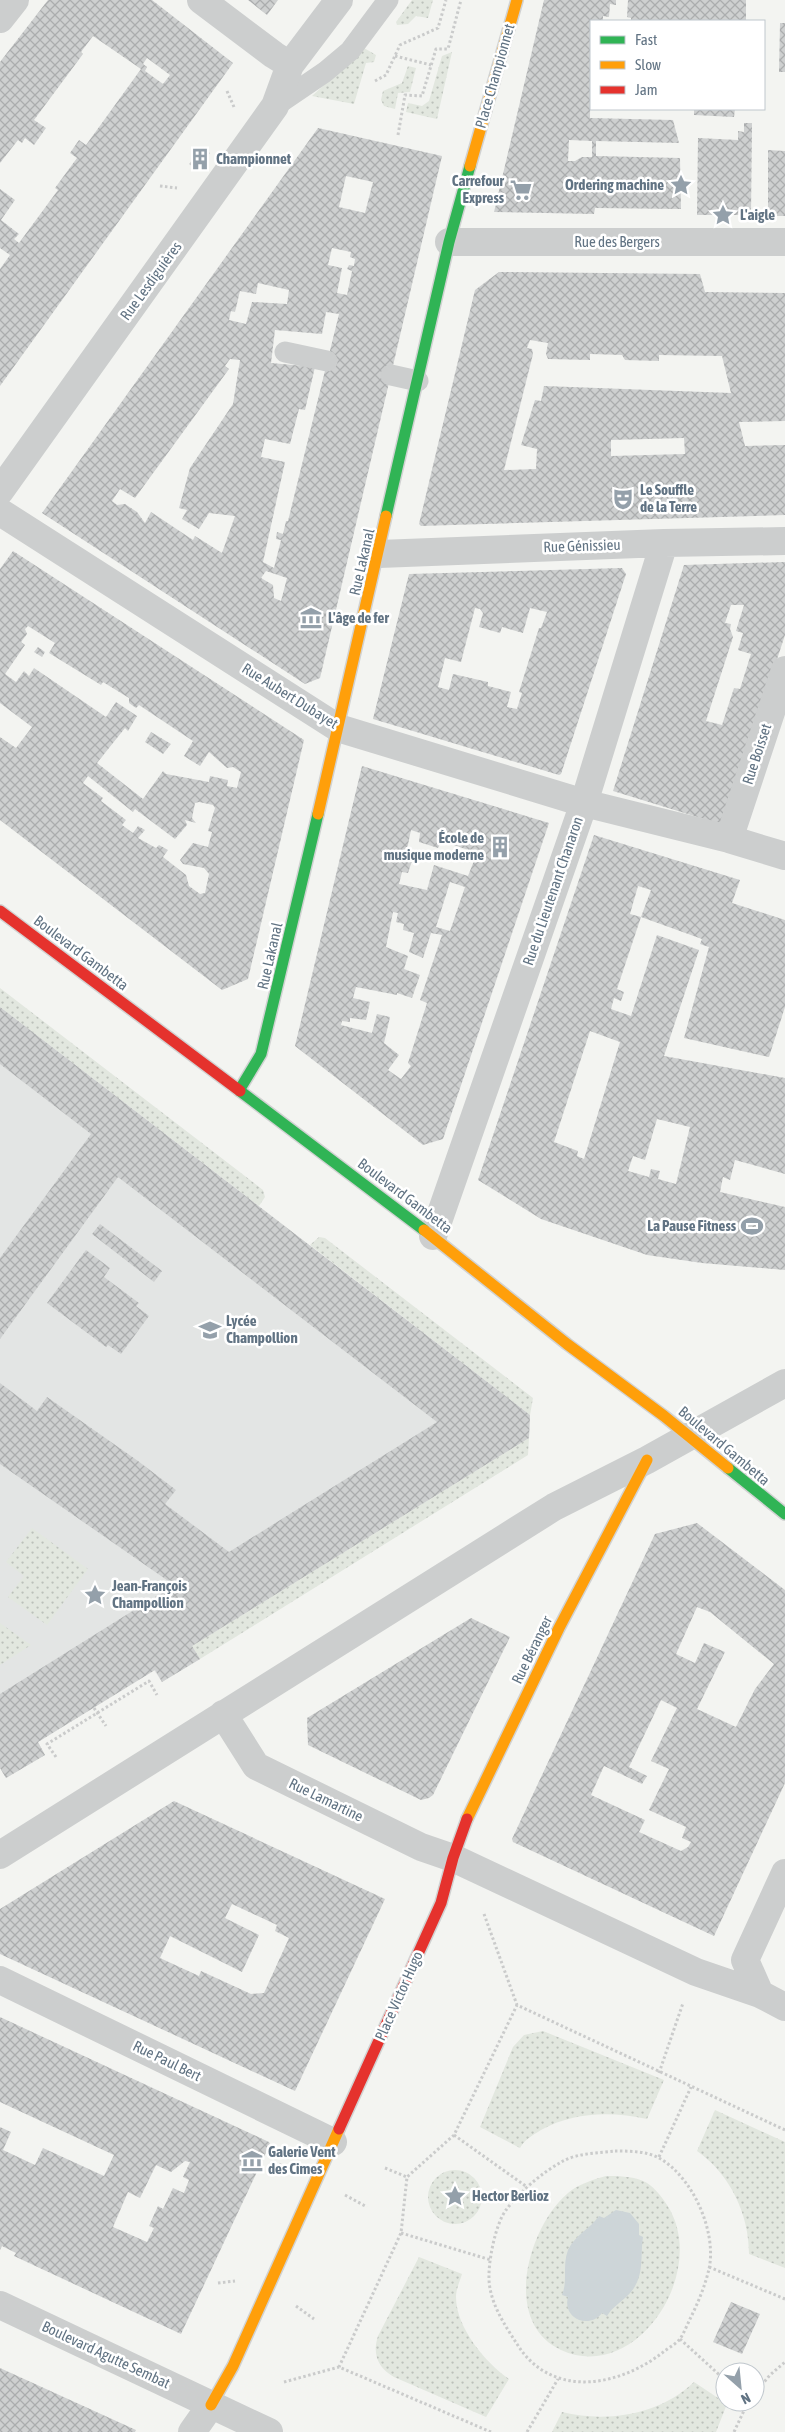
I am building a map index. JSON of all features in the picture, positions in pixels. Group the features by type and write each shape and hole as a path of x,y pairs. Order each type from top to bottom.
{"street":[{"path":"0,19 15,0"},
{"path":"201,0 290,65 339,0"},
{"name":"Place Championnet","path":"473,152 517,0"},
{"name":"Rue Lesdiguières","path":"0,491 275,106 290,65"},
{"name":"Rue Lakanal","path":"240,1090 262,1054 270,1022 379,554 449,242 473,152"},
{"name":"Rue des Bergers","path":"449,242 785,242"},
{"name":"Rue Aubert Dubayet","path":"0,512 338,728 584,803 729,839 785,856"},
{"name":"Rue Génissieu","path":"379,554 664,543 785,542"},
{"name":"Rue du Lieutenant Chanaron","path":"432,1236 584,803 664,543"},
{"name":"Rue Boisset","path":"729,839 785,670"},
{"name":"Boulevard Gambetta","path":"0,911 432,1236 567,1344 650,1405 785,1514"},
{"path":"0,1855 554,1507 647,1460 785,1383"},
{"name":"Rue Béranger","path":"453,1858 465,1824 559,1628 647,1460"},
{"name":"Rue Lamartine","path":"223,1714 256,1766 421,1847 453,1858"},
{"path":"453,1858 696,1972 760,1994 785,2006"},
{"name":"Place Victor Hugo","path":"211,2405 233,2366 440,1903 453,1858"},
{"path":"760,1994 745,1960 785,1873"},
{"name":"Rue Paul Bert","path":"0,1980 333,2142"},
{"name":"Boulevard Agutte Sembat","path":"0,2305 211,2405"},
{"path":"192,2432 211,2405 268,2432"}],"lane":[{"path":"275,106 325,72 350,51 388,0"},
{"path":"285,352 328,362"},
{"path":"390,375 418,381"}],"path":[{"path":"375,81 386,75 400,45 438,28 446,0"},
{"path":"398,135 405,95 422,96 436,49 448,49 461,0"},
{"path":"395,56 431,65"},
{"path":"227,91 234,109"},
{"path":"56,1757 47,1744 149,1681 156,1694"},
{"path":"94,1708 106,1726"},
{"path":"339,2367 401,2233 407,2177 454,2135 516,2005 484,1914"},
{"path":"659,2073 685,1998"},
{"path":"516,2005 690,2088 785,2130"},
{"path":"659,2158 690,2088"},
{"path":"454,2135 527,2187"},
{"path":"631,2152 659,2158 690,2186 702,2208 708,2241 710,2267 699,2302 680,2339 646,2365 610,2380 584,2382 558,2379 536,2366 520,2349 502,2321 494,2299 489,2276 491,2260 494,2243 505,2211 527,2187 564,2160 586,2154 631,2152"},
{"path":"385,2168 407,2177"},
{"path":"338,2191 367,2206"},
{"path":"401,2233 491,2260"},
{"path":"710,2267 785,2299"},
{"path":"680,2339 715,2371"},
{"path":"765,2381 785,2362"},
{"path":"284,2382 339,2367 491,2432"},
{"path":"528,2432 558,2379"},
{"path":"734,2432 743,2412"}],"shaded area":[{"path":"412,0 433,0 428,18 416,16 408,24 397,25 396,22"},
{"path":"364,48 376,55 374,62 366,63 354,104 312,96"},
{"path":"452,52 437,119 406,112 408,103 422,106 429,101 442,56"},
{"path":"408,66 416,68 410,92 398,93 395,109 384,106 381,100 383,91 402,83"},
{"path":"0,988 263,1190 265,1197 259,1206 0,1007"},
{"name":"Lycée Champollion","path":"0,1007 530,1415 529,1438 193,1646 200,1659 162,1682 154,1670 38,1742 45,1755 6,1778 0,1768"},
{"path":"319,1237 325,1238 533,1398 530,1415 310,1245"},
{"path":"529,1438 528,1455 200,1659 192,1646"},
{"path":"32,1528 88,1569 47,1625 8,1597 24,1576 6,1562"},
{"path":"0,1623 31,1645 0,1665"},
{"path":"543,2031 664,2080 647,2119 606,2114 579,2116 541,2130 526,2140 520,2148 480,2127 513,2047 524,2035"},
{"path":"715,2110 785,2142 785,2268 749,2254 746,2224 735,2196 719,2171 697,2151"},
{"path":"450,2170 460,2170 470,2174 478,2182 482,2197 478,2212 470,2220 460,2224 450,2224 440,2220 432,2212 428,2202 428,2192 432,2182 440,2174"},
{"path":"606,2176 638,2179 650,2185 656,2191 667,2205 678,2231 679,2260 672,2289 659,2315 639,2337 616,2351 589,2356 561,2350 542,2337 531,2318 526,2297 527,2274 532,2250 554,2208 568,2193 577,2187"},
{"path":"616,2210 630,2213 639,2224 639,2235 643,2237 638,2279 631,2292 607,2316 602,2313 597,2318 584,2321 573,2316 567,2304 568,2297 562,2295 565,2284 566,2256 575,2240 599,2216 604,2218"},
{"path":"419,2257 462,2274 456,2297 461,2321 482,2354 509,2379 486,2417 394,2377 380,2365 376,2355 378,2336"},
{"path":"694,2382 715,2396 715,2412 724,2412 716,2432 552,2432 562,2412 597,2417 632,2414 665,2402"}],"building":[{"path":"48,0 152,0 233,63 0,386 0,269 10,255 0,248 0,189 15,200 1,220 19,234 14,239 19,243 58,190 55,188 77,158 70,153 79,140 86,145 141,69 93,36 81,52 83,54 34,120 46,128 34,145 25,138 22,143 18,140 0,163 0,62","holes":["147,58 170,75 163,84 145,71 147,67 143,64"]},
{"path":"248,0 278,0 267,15"},
{"path":"544,0 616,0 616,5 610,4 609,17 603,16 603,20 590,20 590,118 673,120 679,143 596,141 596,156 680,158 681,209 595,208 594,214 494,212","holes":["569,140 592,141 592,157 582,157 575,161 568,161"]},
{"path":"628,0 746,0 746,20 631,20 631,18 627,17"},
{"path":"780,23 785,23 785,72 779,72"},
{"path":"694,110 735,110 734,117 694,115"},
{"path":"744,123 752,123 751,215 697,215 698,138 738,140 738,131 744,132"},
{"path":"318,128 442,156 320,678 305,684 42,513","holes":["346,176 373,182 365,213 339,207","332,248 351,252 350,257 355,259 354,266 349,265 347,269 352,271 347,295 337,293 342,268 328,265","258,283 289,290 287,304 252,302 246,324 229,320 231,311 235,312 240,291 256,294","326,312 339,314 288,521 286,521 283,534 277,532 276,539 281,540 274,568 263,562 285,462 261,457 265,439 290,444 299,409 305,410 315,367 271,363 275,330 322,334","230,359 240,360 233,404 190,468 179,508 187,510 182,519 199,529 209,513 235,516 222,553 195,536 193,540 151,512 145,523 137,512 125,504 117,505 112,501 120,489 135,498 229,369 225,366","266,571 287,578 281,601 274,598 273,585 261,578"]},
{"name":"Championnet","path":"203,148 210,153 197,170 189,164"},
{"path":"768,150 785,151 785,216 768,216"},
{"path":"499,272 700,274 705,292 785,293 785,421 739,422 745,446 785,445 785,515 421,526 419,524 475,290","holes":["530,340 548,343 546,354 548,359 590,360 590,354 622,355 625,360 659,361 659,355 722,356 731,393 544,386 541,401 535,400 521,445 537,449 536,469 504,470 533,354 532,349 527,348","684,438 685,454 611,456 611,440"]},
{"path":"13,551 304,740 248,979 222,990 0,820 0,737 16,748 32,727 0,703 0,569","holes":["28,626 55,643 49,653 101,685 103,682 129,698 129,703 136,708 139,705 193,741 184,756 200,766 209,752 227,768 233,767 241,772 237,788 227,786 228,780 210,776 209,782 166,774 163,771 143,799 97,763 125,728 128,731 137,716 116,702 106,717 34,668 29,676 24,671 16,682 5,674 25,645 21,642 27,634 25,629","88,776 133,812 135,809 175,839 187,825 185,820 196,823 192,818 195,803 213,805 215,808 208,831 212,832 208,847 193,843 180,860 183,864 204,868 209,874 205,893 200,894 189,886 186,875 163,857 168,850 159,845 156,848 138,838 145,830 138,826 133,833 122,825 126,820 101,801 103,798 83,783"]},
{"path":"785,562 785,635 750,742 720,824 613,791 684,565","holes":["731,605 744,605 736,631 743,633 738,650 751,654 740,689 734,688 722,725 706,721 733,637 730,629 731,624 725,623"]},
{"path":"622,568 626,574 561,774 559,775 373,719 409,574","holes":["475,608 480,609 483,613 479,627 500,633 502,627 523,633 530,608 547,612 541,628 539,628 519,692 522,693 517,709 507,707 511,692 488,686 488,682 453,674 449,690 438,687 445,658 461,662"]},
{"path":"38,647 45,652 42,657 34,652"},
{"path":"151,732 171,744 163,754 145,742"},
{"path":"362,766 549,823 443,1139 423,1145 295,1046","holes":["411,830 420,833 419,842 438,848 442,841 477,853 468,876 434,865 427,890 399,884 402,872 408,873 412,861 405,859","450,882 465,887 450,931 436,927","393,912 398,913 396,922 404,924 403,930 414,933 409,952 423,958 431,933 442,935 420,1000 427,1003 408,1063 411,1066 401,1079 388,1070 399,1055 384,1043 390,1017 377,1014 372,1033 341,1025 342,1021 350,1022 350,1018 366,1020 370,1002 353,998 356,987 397,995 397,993 412,998 420,975 404,969 408,956 386,947"]},
{"path":"594,835 740,880 732,903 785,920 785,1007 769,1057 684,1038 709,947 700,944 702,939 641,917 617,989 624,992 621,1001 614,998 611,1009 631,1016 657,935 699,950 664,1056 785,1078 785,1174 735,1160 730,1180 723,1177 720,1192 785,1207 785,1270 702,1263 647,1255 541,1219 478,1180","holes":["638,886 651,890 641,917 630,914","590,1031 620,1042 584,1159 577,1156 578,1151 554,1142","657,1119 690,1127 676,1184 658,1179 660,1171 651,1169 649,1177 628,1171 633,1156 645,1160"]},
{"path":"0,1007 530,1415 529,1438 192,1646 200,1659 162,1682 155,1670 38,1742 45,1755 6,1778 0,1768 0,1694 174,1585 0,1464 0,1383 37,1411 47,1397 138,1461 176,1490 165,1504 229,1552 437,1422 118,1177 0,1339 0,1258 91,1134 0,1064"},
{"path":"100,1224 162,1271 154,1282 92,1234"},
{"path":"86,1250 110,1268 104,1277 139,1303 136,1306 149,1316 121,1354 108,1345 106,1347 47,1303"},
{"path":"697,1523 785,1590 785,1783 714,1936 513,1842 512,1839 655,1534","holes":["697,1607 710,1612 774,1664 755,1689 736,1727 697,1709 725,1652 704,1643 695,1663 676,1654","661,1700 677,1708 651,1761 669,1769 649,1810 686,1827 682,1838 691,1842 688,1847 681,1851 639,1832 645,1820 591,1795 604,1766 642,1784 647,1776 629,1767"]},
{"path":"471,1618 510,1637 433,1795 421,1800 308,1745 307,1718"},
{"path":"174,1801 385,1899 295,2091 0,1954 0,1909","holes":["232,1904 277,1925 275,1931 289,1938 264,1993 251,1994 201,1971 199,1976 160,1958 170,1936 242,1972 259,1935 225,1918"]},
{"path":"0,2017 269,2142 270,2144 181,2334 14,2256 16,2253 2,2246 0,2250 0,2127 11,2132 3,2150 35,2165 43,2148 104,2176 114,2155 0,2102","holes":["185,2161 190,2162 183,2177 189,2180 184,2193 173,2188 163,2209 158,2206 149,2226 154,2228 147,2242 113,2227 128,2192 140,2198 156,2165 171,2172"]},
{"path":"731,2302 760,2314 742,2354 713,2342"},
{"path":"0,2368 136,2430 135,2432 0,2432"}],"traffic: fast":[{"path":"386,516 449,242 470,166"},
{"path":"240,1089 261,1054 318,814"},
{"path":"240,1091 424,1230"},
{"path":"728,1468 785,1514"}],"traffic: slow":[{"path":"470,166 517,0"},
{"path":"318,814 386,516"},
{"path":"424,1230 567,1344 664,1416 728,1468"},
{"path":"467,1819 559,1628 647,1460"},
{"path":"211,2405 233,2366 339,2129"}],"traffic: jam":[{"path":"0,911 240,1091"},
{"path":"339,2129 441,1903 453,1858 467,1819"}],"place":[{"name":"Championnet","path":"200,159"},
{"name":"Ordering machine","path":"681,185"},
{"name":"Carrefour Express","path":"521,190"},
{"name":"L'aigle","path":"723,215"},
{"name":"Le Souffle de la Terre","path":"623,499"},
{"name":"L'âge de fer","path":"311,618"},
{"name":"École de musique moderne","path":"500,847"},
{"name":"La Pause Fitness","path":"752,1226"},
{"name":"Lycée Champollion","path":"210,1330"},
{"name":"Jean-François Champollion","path":"95,1595"},
{"name":"Galerie Vent des Cimes","path":"252,2161"},
{"name":"Hector Berlioz","path":"455,2196"}]}
